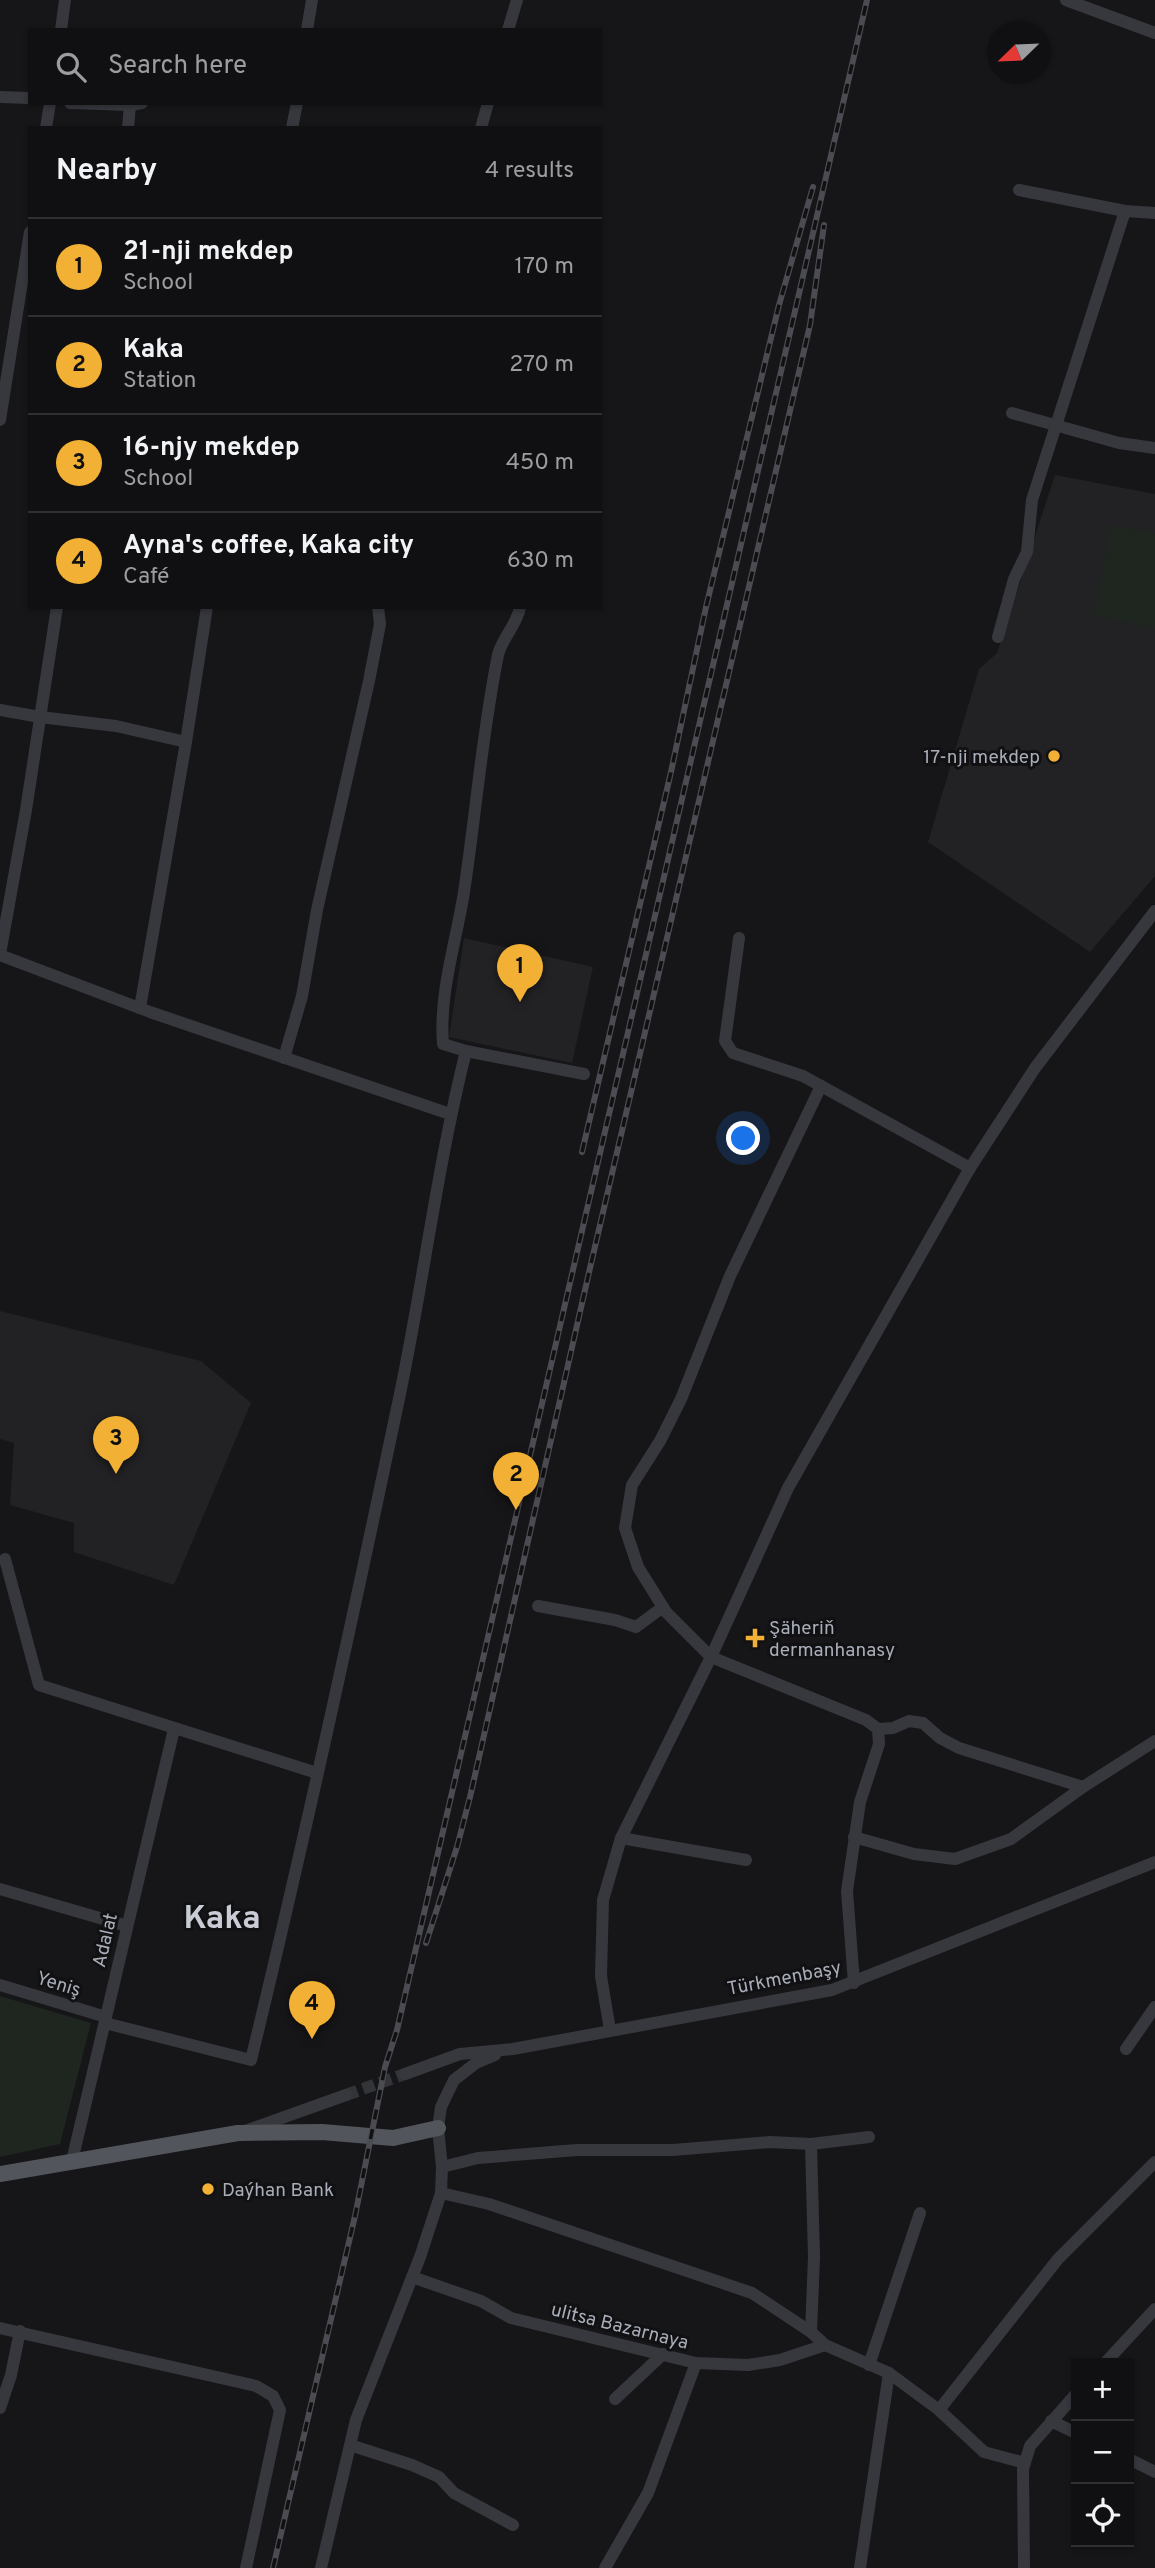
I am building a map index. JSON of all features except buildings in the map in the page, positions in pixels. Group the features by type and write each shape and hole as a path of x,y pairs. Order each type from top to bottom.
{"main road":[{"path":"0,2174 238,2133 322,2132 393,2138 438,2128"}],"street":[{"path":"61,28 65,0"},
{"path":"307,28 312,0"},
{"path":"509,28 517,0"},
{"path":"1066,0 1155,33"},
{"path":"0,97 28,98"},
{"path":"46,126 50,105"},
{"path":"129,126 136,105"},
{"path":"292,126 296,105"},
{"path":"482,126 487,105"},
{"path":"1019,190 1125,211 1155,213"},
{"path":"998,637 1014,579 1027,552 1032,500 1055,424 1096,308 1125,211"},
{"path":"0,420 24,303 28,256"},
{"path":"1012,413 1119,443 1155,448"},
{"path":"57,609 26,810 0,955 140,1008 450,1114"},
{"path":"140,1008 207,609"},
{"path":"284,1058 302,996 317,910 369,681 380,624 378,609"},
{"path":"520,609 499,651 486,719 463,894 441,1018 443,1044 584,1074"},
{"path":"0,710 116,726 186,742"},
{"path":"610,2030 601,1976 603,1900 621,1838 711,1657 788,1488 970,1168 1035,1068 1155,911"},
{"path":"740,938 724,1041 733,1053 803,1076 970,1168"},
{"path":"5,1559 39,1685 317,1773 401,1386 450,1114 466,1051"},
{"path":"821,1086 730,1276 681,1399 660,1441 632,1485 625,1528 638,1567 663,1607 711,1657 866,1720 878,1730 879,1744 860,1802 847,1891 854,1983"},
{"path":"538,1606 615,1620 636,1627 663,1607"},
{"path":"878,1730 893,1728 909,1721 923,1723 940,1738 959,1748 1083,1787"},
{"name":"Adalat","path":"72,2161 174,1729"},
{"path":"854,1837 914,1854 956,1859 1012,1839 1083,1787 1155,1741"},
{"name":"Yeniş","path":"0,1985 106,2020 251,2060 317,1773"},
{"path":"621,1838 746,1860"},
{"name":"Türkmenbaşy","path":"405,2074 460,2054 513,2049 832,1990 1155,1862"},
{"path":"0,1889 127,1926"},
{"path":"1126,2049 1155,2007"},
{"path":"321,2568 356,2420 412,2277 441,2193 442,2167 438,2128 441,2107 454,2080 476,2063 513,2049"},
{"path":"238,2133 346,2095"},
{"path":"442,2167 478,2158 576,2150 673,2150 771,2142 811,2144 869,2137"},
{"path":"811,2144 814,2257 811,2332"},
{"path":"939,2410 1058,2259 1155,2162"},
{"path":"441,2193 489,2204 752,2294 811,2332 825,2345 889,2373 939,2410 984,2452 1025,2463"},
{"path":"869,2365 920,2213"},
{"name":"ulitsa Bazarnaya","path":"412,2277 481,2301 511,2318 696,2363 759,2363 780,2360 825,2345"},
{"path":"1110,2358 1155,2309"},
{"path":"0,2328 256,2386 273,2396 280,2410 246,2568"},
{"path":"0,2408 11,2375 20,2331"},
{"path":"615,2399 663,2354"},
{"path":"605,2568 648,2493 696,2363"},
{"path":"860,2568 889,2373"},
{"path":"1024,2568 1025,2463 1030,2446 1071,2399"},
{"path":"1051,2421 1071,2431"},
{"path":"350,2445 412,2465 439,2477 454,2493 513,2525"},
{"path":"1134,2462 1155,2472"}],"shaded area":[{"name":"17-nji mekdep","path":"1055,475 1155,494 1155,876 1090,952 928,842 979,669 997,653"},
{"path":"1111,525 1155,534 1155,628 1094,616"},
{"path":"464,938 593,967 572,1063 449,1037"},
{"path":"0,1311 201,1361 251,1403 174,1585 74,1552 74,1523 10,1505 14,1443 0,1439"},
{"path":"0,1996 91,2023 60,2144 0,2157"}],"tunnel":[{"path":"346,2095 405,2074"}],"railway":[{"path":"273,2568 355,2216 385,2067 397,2030 867,0"},
{"path":"582,1152 671,772 706,607 779,305 813,187"},
{"path":"426,1943 470,1797 590,1268 810,325 824,225"}],"place":[{"name":"17-nji mekdep","path":"1054,756"},
{"name":"21-nji mekdep","path":"520,1002"},
{"name":"16-njy mekdep","path":"116,1474"},
{"name":"Kaka","path":"516,1510"},
{"name":"Şäheriň dermanhanasy","path":"755,1638"},
{"name":"Ayna's coffee, Kaka city","path":"312,2039"},
{"name":"Daýhan Bank","path":"208,2189"}],"district":[{"name":"Kaka","path":"222,1916"}]}
